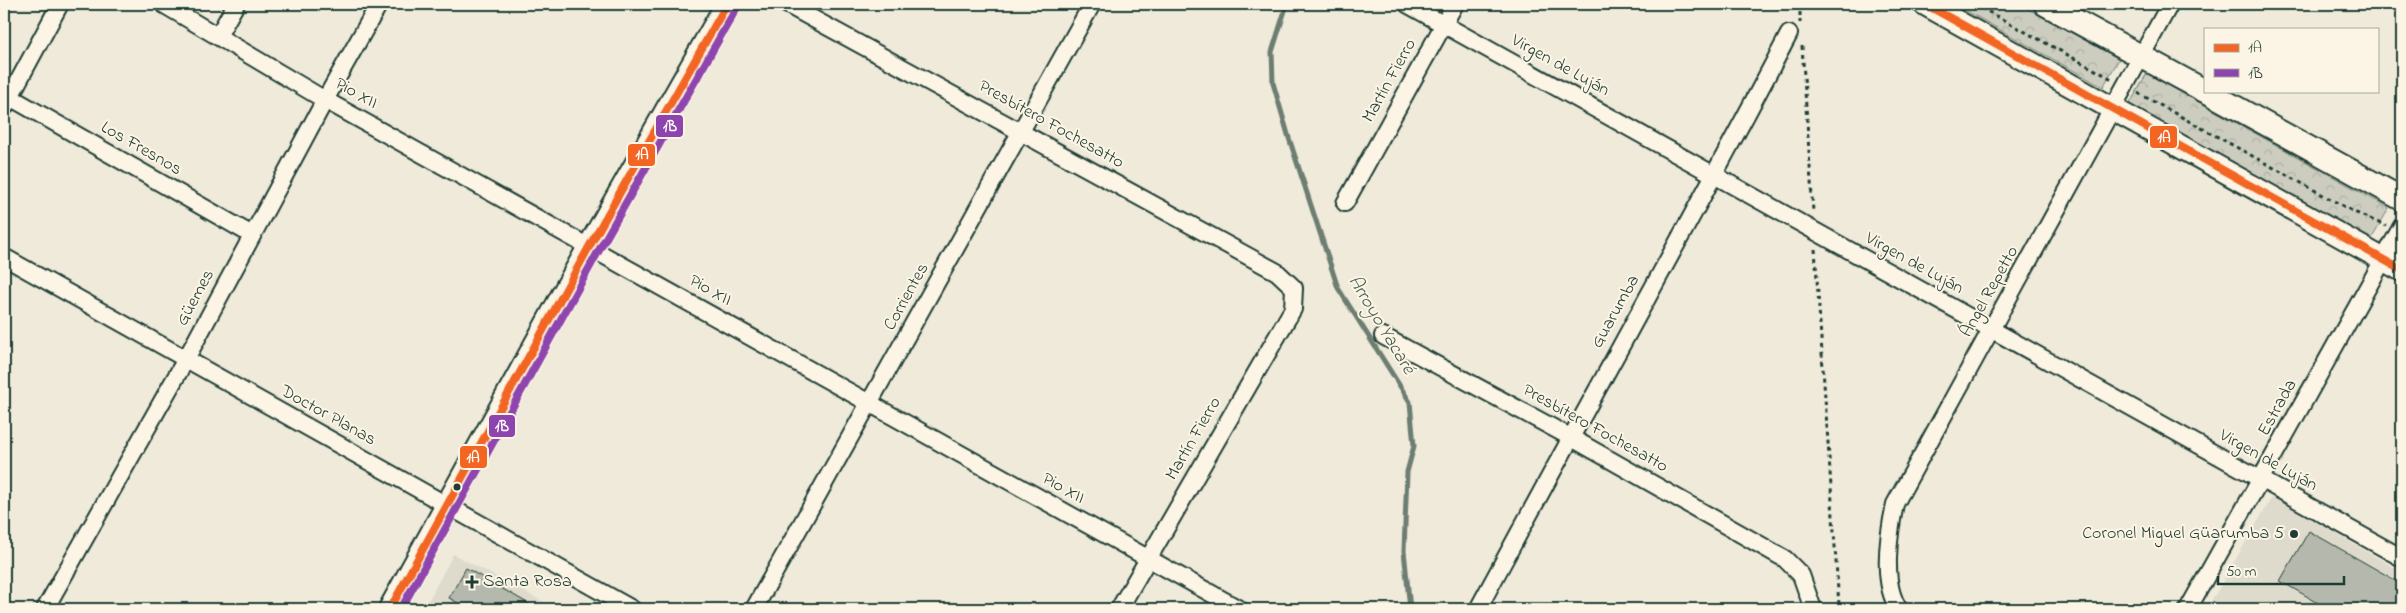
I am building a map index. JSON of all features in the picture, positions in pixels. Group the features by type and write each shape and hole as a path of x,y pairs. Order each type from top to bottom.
{"main road":[{"path":"390,609 589,247 727,4"},
{"path":"1925,4 2393,265"},
{"path":"2045,4 2204,90"},
{"path":"2207,92 2402,198"}],"street":[{"path":"7,103 60,4"},
{"name":"Pio XII","path":"163,4 325,100 1239,609"},
{"path":"218,36 236,4"},
{"name":"Güemes","path":"45,609 186,359 325,100 379,4"},
{"name":"Presbítero Fochesatto","path":"786,4 1277,272 1294,288"},
{"name":"Corrientes","path":"754,609 871,403 1092,4"},
{"name":"Virgen de Luján","path":"1407,4 2402,558"},
{"name":"Martín Fierro","path":"1345,203 1455,4"},
{"name":"Ángel Repetto","path":"1899,609 1889,578 1888,534 1894,504 1992,330 2170,4"},
{"name":"Guarumba","path":"1478,609 1570,437 1715,176 1797,34"},
{"name":"Los Fresnos","path":"7,103 252,235"},
{"name":"Estrada","path":"2188,609 2261,480 2393,265 2401,228"},
{"name":"Doctor Planas","path":"4,257 632,609"},
{"name":"Martín Fierro","path":"1119,609 1293,309 1294,288"},
{"name":"Presbítero Fochesatto","path":"1384,336 1570,437 1785,559 1802,575 1813,609"}],"path":[{"path":"1800,4 1797,34 1814,231 1838,609"},
{"path":"1974,4 2354,212 2401,228"}],"shaded area":[{"name":"Coronel Miguel Güarumba 5","path":"2272,497 2402,572 2402,609 2207,609"},
{"name":"Santa Rosa","path":"453,554 557,609 424,609"}],"green space":[{"path":"1954,4 2019,4 2119,59 2103,87"},
{"path":"2147,73 2389,208 2371,240 2129,105"}],"building":[{"path":"2309,531 2402,584 2402,609 2329,609 2280,581"},
{"path":"466,568 538,609 469,609 449,598"}],"waterway":[{"name":"Arroyo Yacaré","path":"1287,4 1272,52 1273,83 1289,138 1338,288 1410,402 1414,446 1407,472 1404,551 1410,609"}],"transit line":[{"name":"1A","path":"390,609 589,247 727,4"},
{"name":"1A","path":"1925,4 2402,270"},
{"name":"1B","path":"401,609 598,252 736,9"}],"place":[{"name":"Coronel Miguel Güarumba 5","path":"2294,534"},
{"name":"Santa Rosa","path":"472,582"}]}
